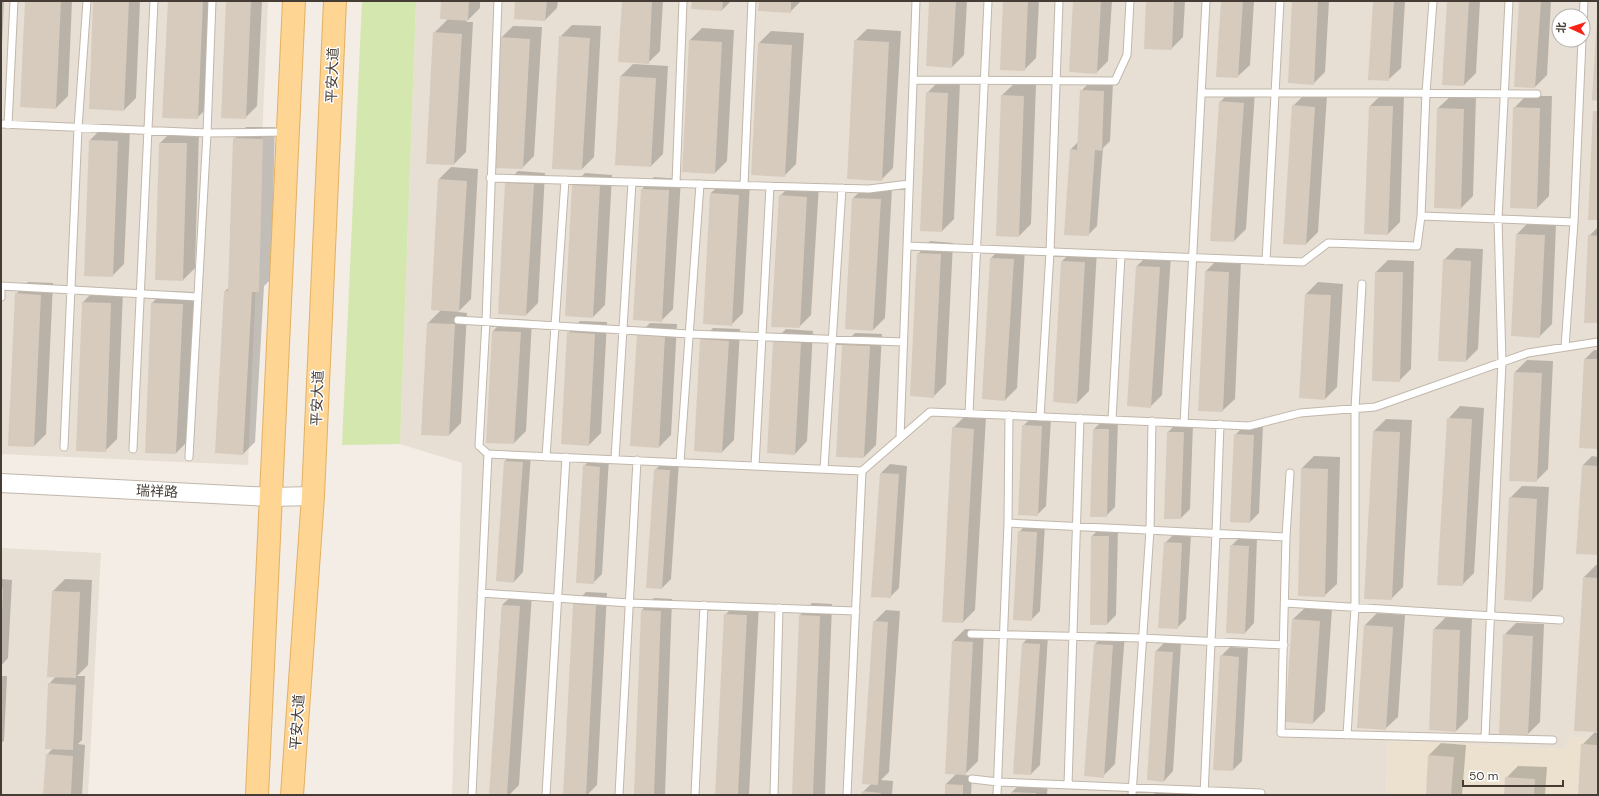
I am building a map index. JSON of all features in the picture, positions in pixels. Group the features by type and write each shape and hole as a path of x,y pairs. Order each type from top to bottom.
{"main road":[{"path":"257,795 294,1"},
{"name":"平安大道","path":"292,795 313,496 335,1"}],"street":[{"name":"瑞祥路","path":"1,483 271,497 313,496"}],"lane":[{"path":"14,1 4,124 149,132 288,132"},
{"path":"64,447 78,128 87,1"},
{"path":"133,448 154,1"},
{"path":"189,457 207,133 212,1"},
{"path":"498,1 490,178 486,321 479,446 488,454 862,471 930,412 1249,426 1300,413 1375,407 1528,353 1598,342"},
{"path":"676,183 683,1"},
{"path":"744,186 752,1"},
{"path":"900,438 916,1"},
{"path":"969,413 988,1"},
{"path":"1040,416 1050,252 1059,1"},
{"path":"913,80 1116,81 1127,55 1130,1"},
{"path":"1184,423 1191,258 1206,1"},
{"path":"1266,261 1280,1"},
{"path":"907,246 1303,262 1328,244 1417,246 1421,216 1426,93 1433,1"},
{"path":"1485,737 1492,616 1502,362 1498,219 1509,1"},
{"path":"1565,347 1574,222 1582,48"},
{"path":"1201,93 1537,94"},
{"path":"490,178 869,189 909,184"},
{"path":"546,457 566,180"},
{"path":"615,459 632,182"},
{"path":"680,462 700,184"},
{"path":"755,466 770,186"},
{"path":"824,469 842,188"},
{"path":"1421,216 1574,222"},
{"path":"1112,420 1121,255"},
{"path":"1347,734 1355,607 1355,409 1362,284"},
{"path":"1,297 1,286 198,297"},
{"path":"458,320 689,334 832,338 903,342"},
{"path":"997,795 1008,523 1009,415"},
{"path":"1068,785 1080,418"},
{"path":"1132,791 1150,530 1152,421"},
{"path":"1204,792 1212,641 1220,424"},
{"path":"472,795 488,454"},
{"path":"546,795 566,457"},
{"path":"619,795 637,460"},
{"path":"847,795 862,471"},
{"path":"1290,473 1286,537 1281,733 1485,737 1553,740"},
{"path":"1008,523 1286,537"},
{"path":"481,593 629,603 856,610"},
{"path":"1285,603 1560,620"},
{"path":"695,795 704,605"},
{"path":"774,795 778,608"},
{"path":"971,634 1142,638 1284,645"},
{"path":"972,779 1132,791 1261,793"}],"shaded area":[{"path":"1,1 268,1 248,465 1,454"},
{"path":"416,1 1598,1 1598,739 1571,737 1564,749 1388,741 1386,795 452,795 462,463 400,444"},
{"path":"1,548 101,553 88,795 1,795"},
{"path":"1571,737 1598,739 1598,795 1386,795 1388,741 1564,749"}],"green space":[{"path":"362,1 416,1 400,444 342,445"}],"building":[{"path":"25,1 61,1 56,109 20,107"},
{"path":"93,1 129,1 124,111 89,109"},
{"path":"168,1 203,1 198,119 162,118"},
{"path":"226,1 251,1 246,119 221,118"},
{"path":"441,1 469,1 468,21 440,19"},
{"path":"515,1 547,1 545,21 514,19"},
{"path":"622,1 652,1 649,64 618,62"},
{"path":"692,1 723,1 722,11 691,9"},
{"path":"759,1 791,1 791,13 758,11"},
{"path":"929,1 956,1 952,68 926,66"},
{"path":"1003,1 1028,1 1025,71 1000,70"},
{"path":"1073,1 1101,1 1097,74 1069,72"},
{"path":"1146,1 1174,1 1172,50 1144,49"},
{"path":"1221,1 1243,1 1238,78 1216,77"},
{"path":"1292,1 1318,1 1314,85 1288,83"},
{"path":"1373,1 1394,1 1389,81 1368,80"},
{"path":"1447,1 1469,1 1464,86 1442,85"},
{"path":"1519,1 1541,1 1535,88 1514,87"},
{"path":"1598,16 1598,101 1592,100"},
{"path":"433,32 462,34 454,165 426,164"},
{"path":"559,36 590,38 582,170 552,169"},
{"path":"500,37 530,39 523,169 493,168"},
{"path":"689,40 722,42 715,174 682,172"},
{"path":"854,40 889,42 882,181 847,179"},
{"path":"758,43 792,45 785,177 751,175"},
{"path":"620,76 656,78 651,167 615,165"},
{"path":"1080,90 1104,91 1102,151 1095,150 1089,236 1064,235 1070,149 1077,150"},
{"path":"926,92 948,93 942,232 920,231"},
{"path":"1001,95 1024,96 1019,237 996,236"},
{"path":"1219,101 1244,103 1234,242 1210,241"},
{"path":"1292,105 1315,107 1306,245 1283,244"},
{"path":"1369,106 1393,106 1388,235 1364,234"},
{"path":"1513,107 1540,108 1537,209 1510,208"},
{"path":"1437,108 1464,109 1461,209 1434,208"},
{"path":"1593,111 1598,111 1598,220 1588,220"},
{"path":"233,138 263,139 259,292 252,292 243,455 215,453 224,291 228,291"},
{"path":"89,140 118,141 113,277 84,276"},
{"path":"159,143 187,143 183,281 155,280"},
{"path":"438,179 467,181 459,312 431,310"},
{"path":"505,183 534,184 526,316 498,314"},
{"path":"572,185 600,186 593,318 565,316"},
{"path":"641,189 669,190 662,322 633,320"},
{"path":"710,193 739,195 732,326 703,324"},
{"path":"779,195 807,197 800,328 771,327"},
{"path":"852,198 881,199 873,331 845,329"},
{"path":"1516,234 1545,235 1540,338 1511,336"},
{"path":"1588,235 1598,236 1598,323 1584,323"},
{"path":"917,253 941,254 934,398 910,396"},
{"path":"990,258 1014,259 1005,401 982,399"},
{"path":"1443,259 1471,261 1466,362 1438,361"},
{"path":"1061,261 1085,262 1077,404 1053,402"},
{"path":"1136,266 1160,267 1151,408 1127,406"},
{"path":"1205,271 1229,272 1223,412 1198,411"},
{"path":"1375,272 1403,272 1400,382 1372,381"},
{"path":"15,293 41,295 34,447 8,446"},
{"path":"1305,294 1331,295 1325,400 1299,398"},
{"path":"82,302 111,303 106,452 76,451"},
{"path":"151,303 183,304 176,454 145,453"},
{"path":"427,323 455,324 449,436 421,435"},
{"path":"492,331 521,332 514,444 486,443"},
{"path":"567,332 595,334 589,446 561,444"},
{"path":"637,334 665,336 659,448 630,446"},
{"path":"700,339 729,341 722,453 694,451"},
{"path":"773,341 801,343 795,455 767,453"},
{"path":"842,345 870,346 864,458 836,457"},
{"path":"1584,359 1598,359 1598,449 1579,448"},
{"path":"1514,372 1542,373 1537,482 1509,481"},
{"path":"1447,418 1472,419 1463,586 1437,585"},
{"path":"1022,425 1042,426 1038,516 1018,515"},
{"path":"952,427 974,429 963,623 942,622"},
{"path":"1093,429 1109,429 1107,517 1090,517"},
{"path":"1373,431 1400,432 1392,600 1364,599"},
{"path":"1167,432 1184,432 1181,519 1164,519"},
{"path":"1234,434 1254,435 1250,523 1230,522"},
{"path":"504,461 523,462 514,583 496,581"},
{"path":"583,465 600,467 594,584 576,583"},
{"path":"1582,465 1598,466 1598,555 1576,554"},
{"path":"1301,468 1328,469 1325,597 1298,596"},
{"path":"654,469 670,470 662,589 646,588"},
{"path":"880,473 899,474 891,598 871,597"},
{"path":"1509,497 1537,499 1532,602 1504,600"},
{"path":"1018,531 1037,532 1032,621 1013,620"},
{"path":"1091,536 1109,536 1107,625 1090,625"},
{"path":"1164,542 1182,543 1178,629 1158,628"},
{"path":"1230,545 1249,546 1245,634 1226,633"},
{"path":"1583,577 1598,578 1597,732 1574,731"},
{"path":"1,588 3,589 2,614 1,614"},
{"path":"52,591 80,592 76,678 47,677"},
{"path":"573,604 596,605 586,795 563,795"},
{"path":"502,605 520,606 507,795 489,795"},
{"path":"641,610 661,611 654,795 634,795"},
{"path":"724,614 747,615 738,795 715,795"},
{"path":"799,615 820,616 813,795 792,795"},
{"path":"1292,619 1320,621 1313,724 1285,722"},
{"path":"873,621 888,622 878,785 862,784"},
{"path":"1364,625 1393,627 1386,730 1357,728"},
{"path":"1433,629 1460,630 1456,732 1429,730"},
{"path":"1503,634 1533,636 1528,735 1499,734"},
{"path":"952,641 973,642 966,775 945,774"},
{"path":"1022,643 1040,644 1031,775 1013,774"},
{"path":"1094,644 1113,645 1104,778 1084,776"},
{"path":"1155,651 1173,652 1164,782 1147,780"},
{"path":"1220,655 1239,657 1233,771 1213,770"},
{"path":"48,683 76,685 73,750 45,749"},
{"path":"1581,744 1598,745 1598,795 1578,795"},
{"path":"46,754 73,756 71,795 43,795"},
{"path":"1428,755 1454,757 1451,795 1426,795"},
{"path":"1505,777 1535,779 1534,795 1504,795"},
{"path":"945,784 963,785 963,795 945,795"},
{"path":"862,791 881,793 881,795 861,795"},
{"path":"1011,792 1036,793 1036,795 1011,795"}]}
